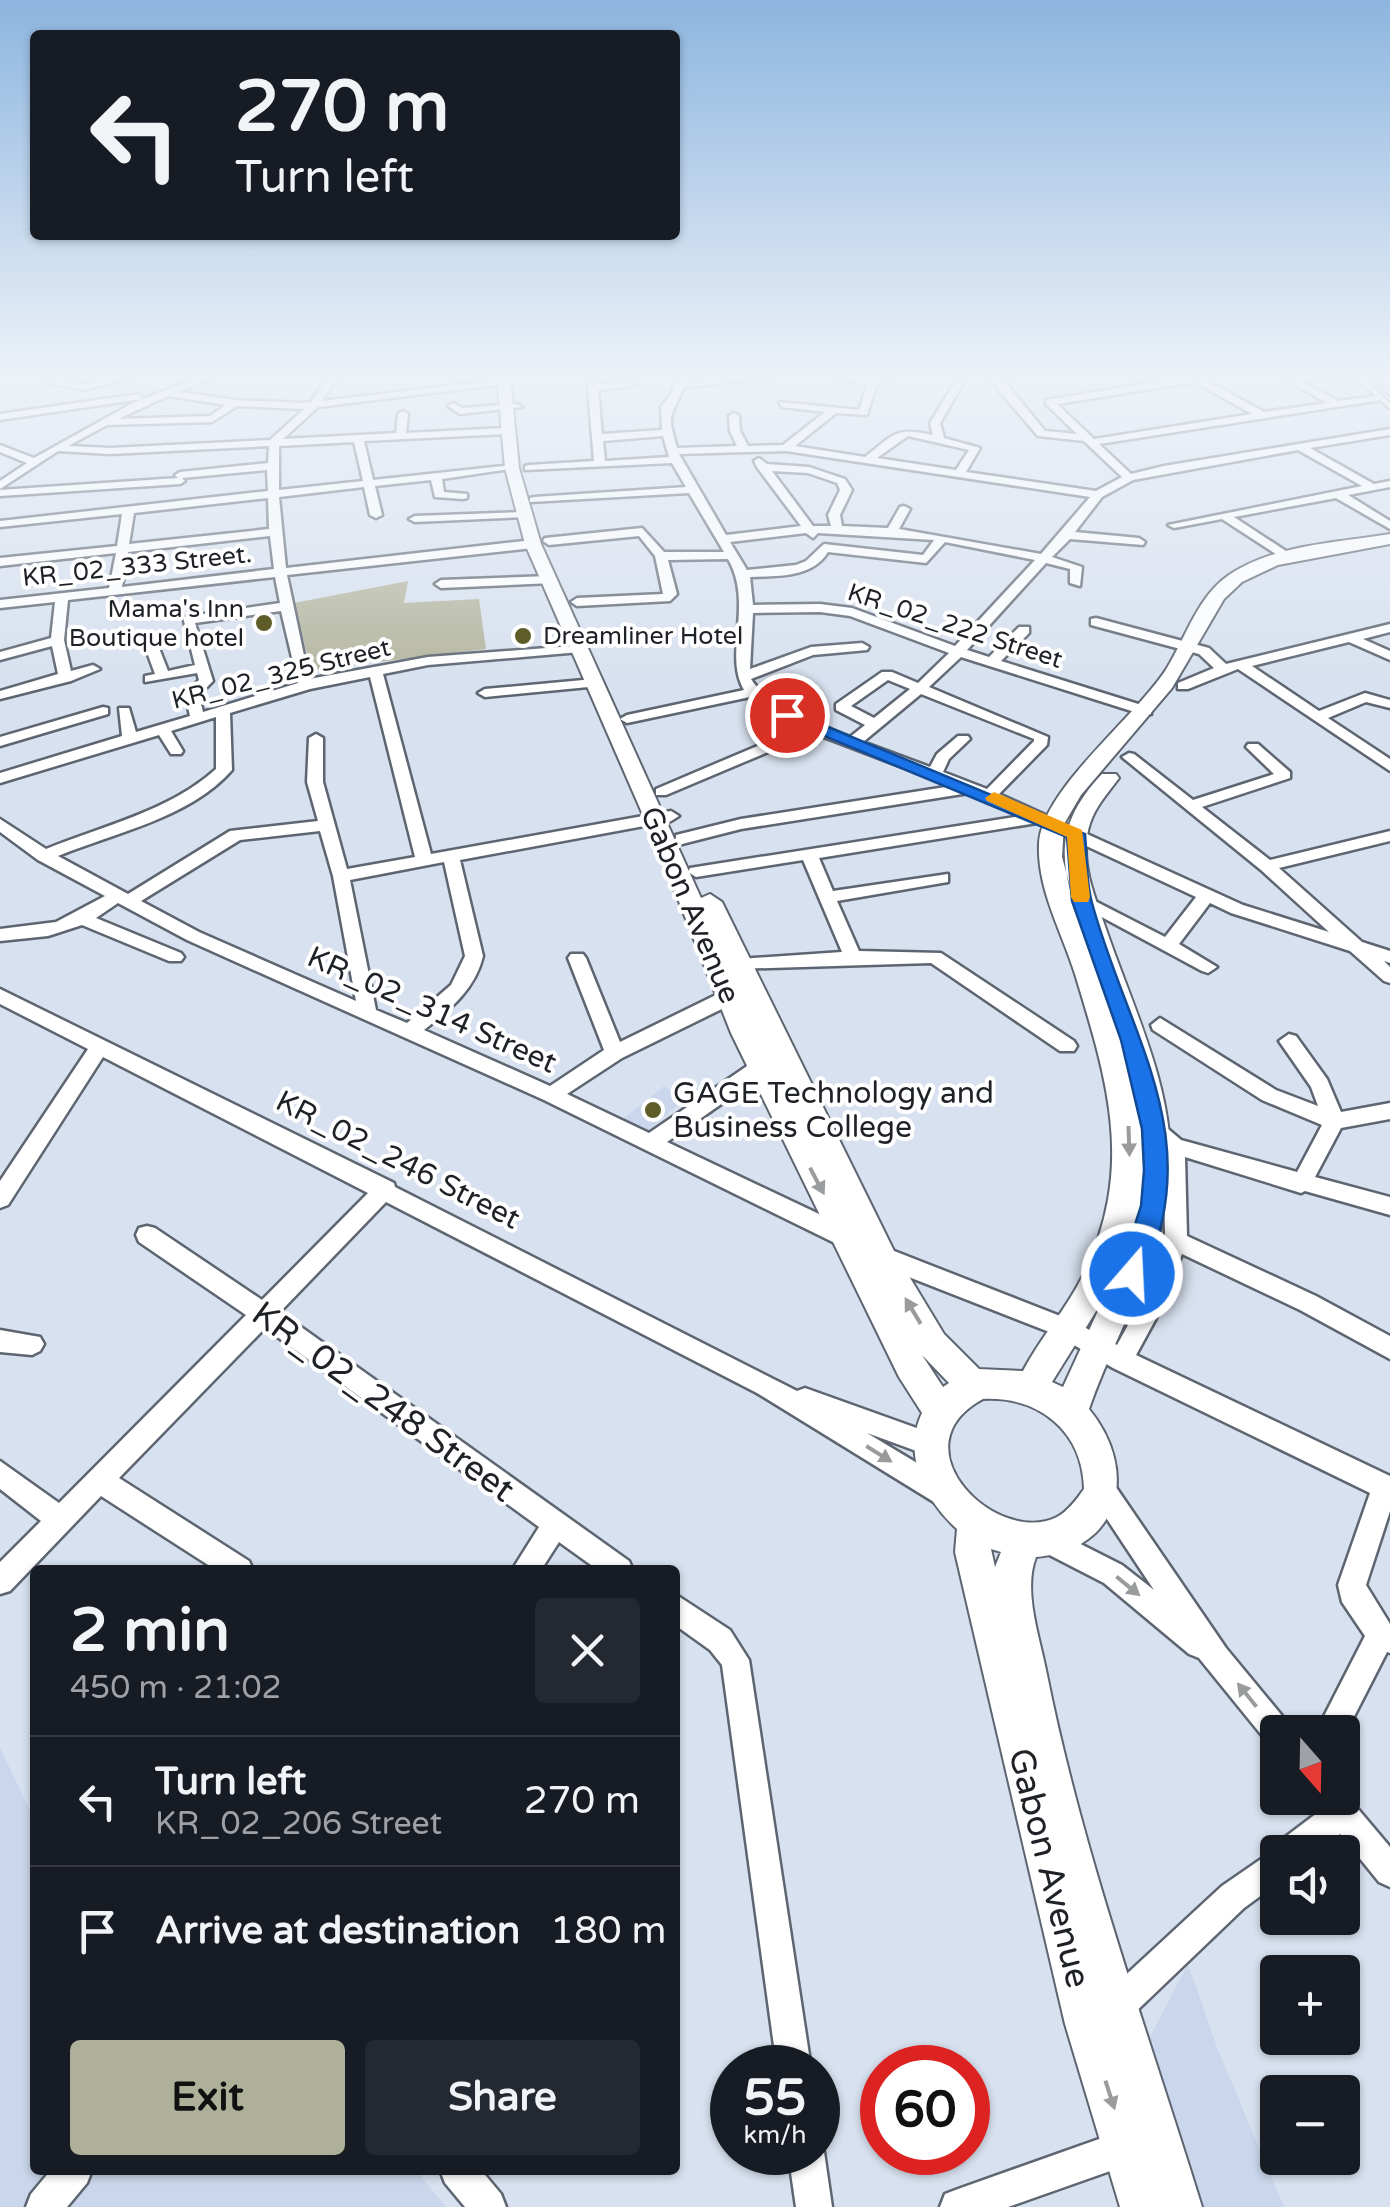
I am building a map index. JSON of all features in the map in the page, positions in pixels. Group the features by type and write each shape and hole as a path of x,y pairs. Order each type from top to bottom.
{"main road":[{"name":"Gabon Avenue","path":"523,480 551,572 594,683 663,817 760,1067 911,1366 940,1410"},
{"path":"1032,1387 1065,1328 1093,1289 1116,1231 1130,1166 1129,1127 1120,1072 1054,880 1049,842 1055,825 1071,794 1146,711 1247,584 1390,533"},
{"path":"1055,825 1089,800 1130,757 1182,686 1218,595 1233,580 1288,558 1390,550"},
{"name":"Gabon Avenue","path":"551,572 577,602 661,792 663,817 682,840 881,1256 933,1344 973,1386"},
{"path":"1055,825 1132,1040 1154,1129 1156,1170 1142,1248 1121,1299 1095,1343 1071,1412"},
{"path":"973,1386 1032,1387 1071,1412 1089,1435 1099,1462 1102,1490 1090,1510 1065,1534 1034,1539 998,1536 974,1525 942,1493 930,1444 940,1410 973,1386"},
{"name":"Gabon Avenue","path":"974,1525 974,1552 1101,2016 1140,2142 1146,2207"},
{"name":"Gabon Avenue","path":"1034,1539 1012,1571 1028,1687 1101,2016"},
{"name":"Gabon Avenue","path":"1140,2142 1178,2207"}],"street":[{"path":"102,487 104,480"},
{"path":"0,490 102,487 163,480"},
{"path":"178,503 180,480"},
{"path":"271,480 279,574 302,680 307,685"},
{"path":"367,480 376,515"},
{"path":"0,524 393,480"},
{"path":"441,480 439,495 463,496"},
{"path":"687,480 743,574 747,609 743,677 752,692 813,728 989,796 1207,896 1390,957"},
{"path":"772,480 824,548 926,559"},
{"path":"837,529 834,515 845,494 838,480"},
{"path":"999,480 1098,495"},
{"path":"852,743 942,670 1067,535 1098,495 1125,480"},
{"path":"1359,480 1372,487"},
{"path":"1174,525 1390,484"},
{"path":"415,518 692,490"},
{"path":"1336,494 1390,533"},
{"path":"115,591 129,509"},
{"path":"891,534 904,509"},
{"path":"1223,516 1288,558"},
{"path":"723,539 767,530 808,528 999,547 1076,568 1076,583"},
{"path":"0,562 274,532"},
{"name":"KR_02_333 Street.","path":"0,604 642,532 661,556"},
{"path":"1067,535 1139,542"},
{"path":"909,576 940,540"},
{"path":"743,574 805,566 819,558 824,548"},
{"path":"577,602 666,598 670,594 661,556 732,555"},
{"path":"434,598 442,581 551,572"},
{"path":"62,597 57,640 66,678"},
{"path":"198,717 192,697 206,684 188,620 286,606"},
{"name":"KR_02_222 Street","path":"747,609 834,609 874,618 957,651 1146,711"},
{"path":"1096,622 1196,649 1223,669"},
{"path":"1182,686 1223,669 1390,628"},
{"path":"992,662 1024,630"},
{"path":"1348,637 1390,656"},
{"path":"0,656 57,640"},
{"path":"150,641 157,678 202,668"},
{"path":"743,677 811,650 862,647"},
{"name":"KR_02_325 Street","path":"0,778 307,685 428,661 580,648"},
{"path":"1242,666 1390,766"},
{"path":"0,696 93,669"},
{"path":"374,670 424,860"},
{"path":"876,724 840,707 887,675 1041,738 1042,742 989,796"},
{"path":"485,693 594,683"},
{"path":"627,719 752,692"},
{"path":"1317,717 1365,697 1390,704"},
{"path":"0,742 103,710"},
{"path":"44,856 168,805 213,782 224,770 223,710"},
{"path":"124,711 130,738"},
{"path":"162,728 176,752"},
{"path":"661,792 813,728"},
{"path":"316,738 315,782 341,876 368,1014"},
{"path":"935,774 942,757 963,740"},
{"path":"1193,806 1285,775 1254,746"},
{"path":"1130,757 1268,866 1390,977"},
{"path":"682,840 741,824 970,788"},
{"path":"341,876 663,817"},
{"name":"KR_02_314 Street","path":"0,824 44,856 194,936 551,1095 847,1238"},
{"path":"0,934 48,932 82,919 236,835 327,824"},
{"path":"696,872 809,854 1055,825"},
{"path":"1268,866 1390,836"},
{"path":"809,854 853,957"},
{"path":"408,1033 456,990 472,968 474,956 451,857"},
{"path":"827,897 942,878"},
{"path":"1168,946 1207,896"},
{"path":"1081,901 1208,968"},
{"path":"82,919 175,957"},
{"path":"740,965 853,957 936,957 1067,1046"},
{"path":"576,958 615,1052"},
{"name":"KR_02_246 Street","path":"0,996 766,1384 942,1493"},
{"path":"551,1095 615,1052 730,997"},
{"path":"1160,1025 1269,1095 1334,1121 1390,1110"},
{"path":"1289,1041 1320,1084 1334,1121 1301,1184"},
{"path":"0,1199 100,1048"},
{"path":"650,1143 760,1067"},
{"path":"1154,1129 1174,1146 1390,1206"},
{"path":"1121,1360 1148,1311 1176,1241 1174,1146"},
{"path":"0,1581 386,1189"},
{"name":"KR_02_248 Street","path":"146,1236 262,1313 613,1565"},
{"path":"1176,1241 1308,1303 1390,1348"},
{"path":"881,1256 1065,1328 1121,1360 1388,1488 1352,1592 1385,1637 1341,1715"},
{"path":"0,1341 32,1344"},
{"name":"KR_02_246 Street","path":"766,1384 930,1444"},
{"path":"0,1473 60,1520"},
{"path":"99,1480 232,1565"},
{"path":"1102,1490 1216,1658 1263,1715"},
{"path":"529,1565 556,1526"},
{"path":"1034,1539 1114,1574 1216,1658"},
{"path":"680,1612 720,1640 735,1660 791,2045"},
{"path":"1307,1835 1326,1815"},
{"path":"1344,1815 1390,1871"},
{"path":"1101,2016 1260,1877"},
{"path":"958,2207 1140,2142"},
{"path":"44,2207 70,2175"},
{"path":"462,2175 488,2207"},
{"path":"809,2175 814,2207"}],"shaded area":[{"name":"GAGE Technology and Business College","path":"664,1086 684,1100 643,1135 622,1120"},
{"path":"0,1748 30,1811 30,2175 420,2175 446,2207 0,2207"},
{"path":"1188,1964 1218,2050 1260,2150 1260,2175 1271,2175 1284,2207 1194,2207 1142,2052"}],"green space":[{"path":"408,581 404,603 479,599 486,649 311,670 294,603"}],"slow traffic":[{"path":"994,798 1076,834 1081,897"}],"place":[{"name":"Mama's Inn Boutique hotel","path":"264,623"},
{"name":"Dreamliner Hotel","path":"523,636"},
{"name":"GAGE Technology and Business College","path":"653,1110"}],"route":[{"path":"787,715 1076,834 1081,901 1132,1040 1154,1129 1153,1206 1132,1274"}]}
